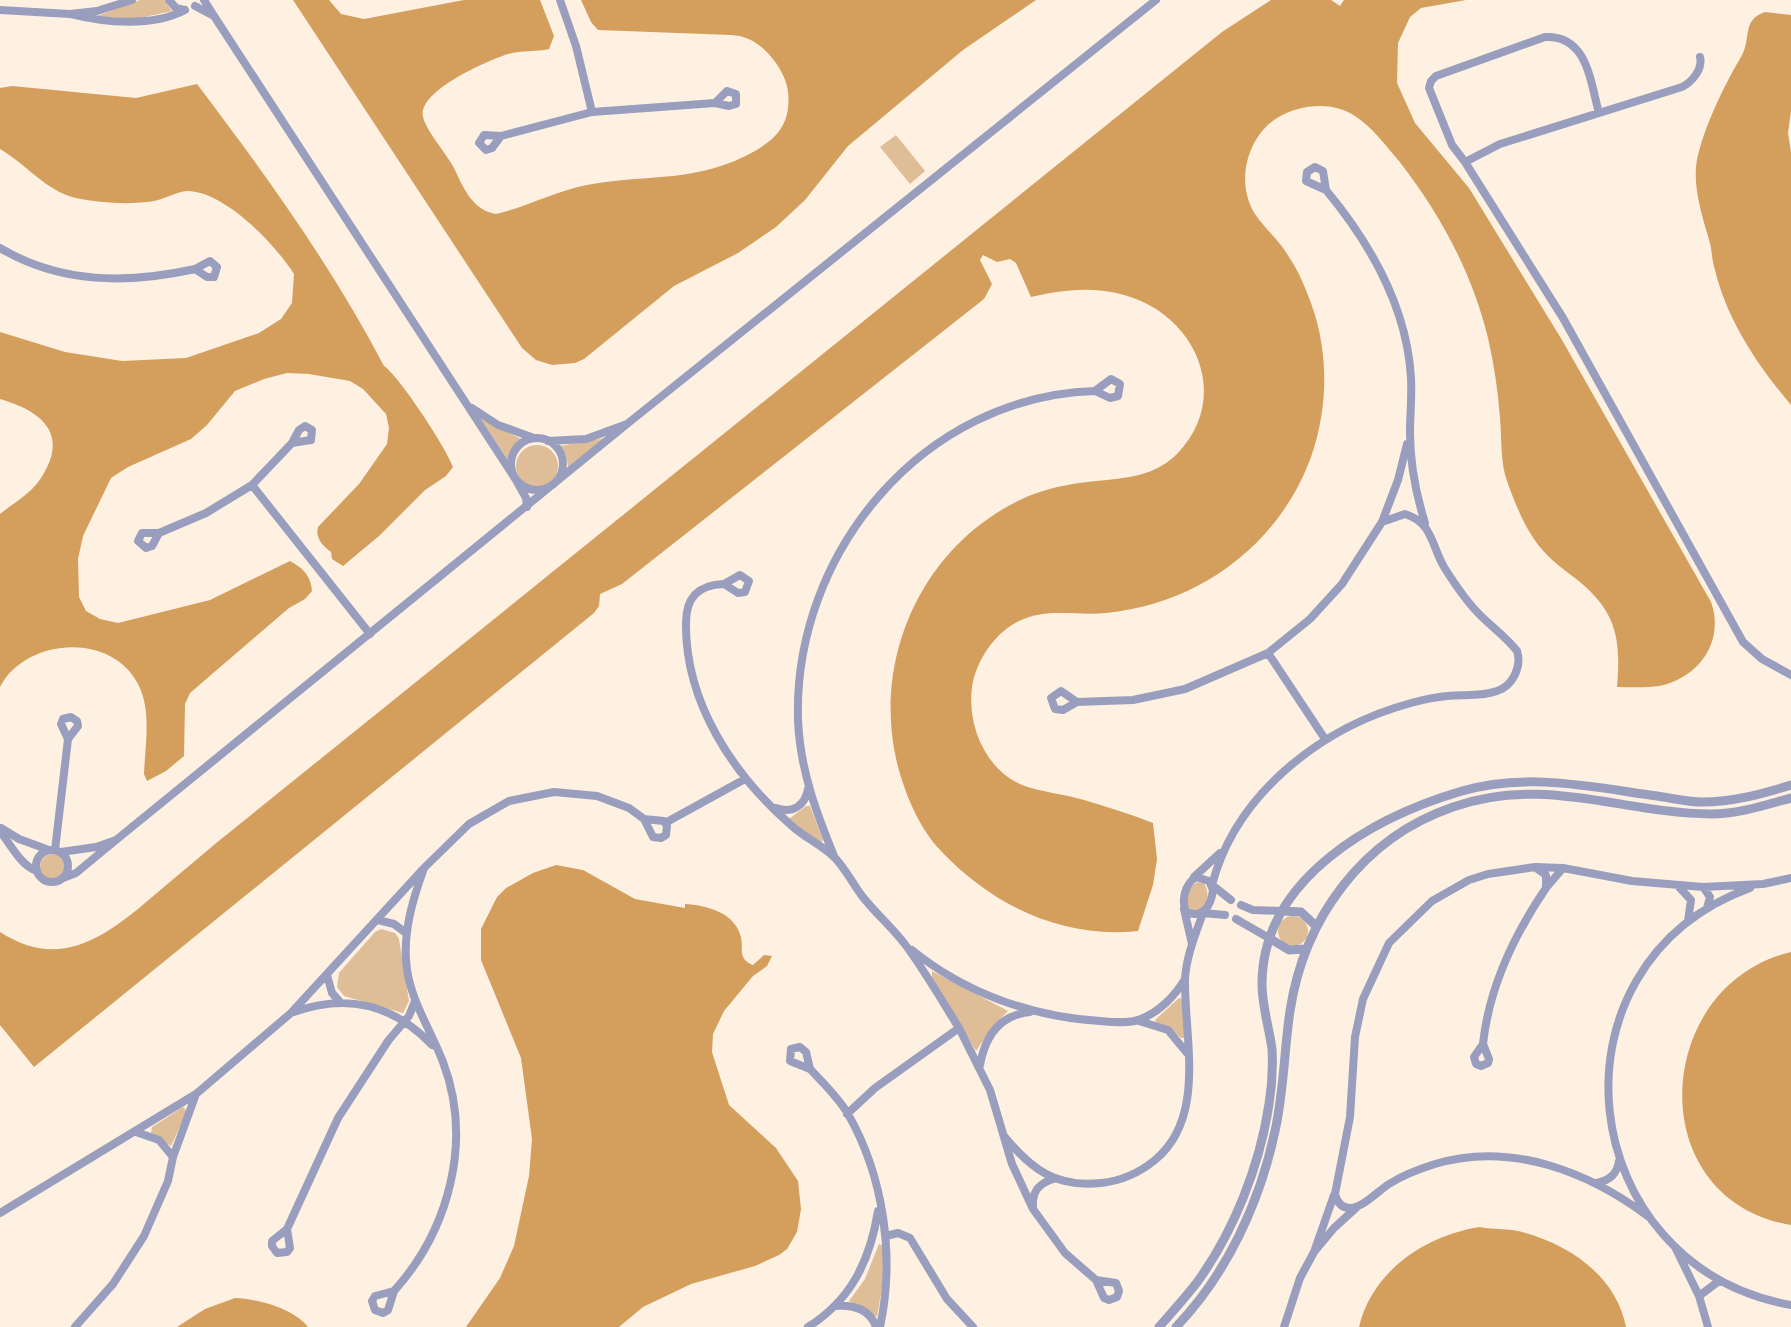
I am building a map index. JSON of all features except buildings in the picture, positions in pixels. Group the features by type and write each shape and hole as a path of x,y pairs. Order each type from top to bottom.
{"street":[{"path":"70,14 97,11 132,0"},
{"path":"168,0 176,8 185,10"},
{"path":"560,0 576,46 592,112"},
{"path":"0,829 19,857 41,877 50,882 76,873 627,424 1156,0"},
{"path":"0,10 70,14 108,21 133,21 185,10 200,2 214,16 516,480 526,498 527,507"},
{"path":"1599,113 1588,73 1578,48 1568,40 1557,36 1545,37 1436,76 1429,88 1452,144 1563,318 1743,642 1762,659 1791,675"},
{"path":"1465,162 1500,144 1688,84 1702,63 1700,57"},
{"path":"501,136 592,112 715,103"},
{"path":"1192,946 1184,909 1185,894 1192,879 1221,852 1238,825 1276,780 1325,740 1383,712 1447,696 1498,691 1514,677 1519,658 1517,651 1478,613 1444,567 1426,527 1414,480 1408,351 1396,308 1380,268 1344,212 1326,190"},
{"path":"0,248 41,267 79,277 142,279 195,269"},
{"path":"1095,391 1061,393 1010,406 951,434 895,478 868,507 848,535 820,590 802,655 798,721 808,788 835,858 862,895 906,945 980,1065 1016,1174 1033,1209 1065,1253 1096,1280"},
{"path":"461,396 474,410 498,425 548,441 586,439 627,424"},
{"path":"1077,702 1133,700 1185,689 1268,653 1310,619 1342,584 1382,522 1398,480 1410,432"},
{"path":"534,438 520,444 515,450 511,465 516,480 529,489 546,489 553,485 562,471 561,453 548,441"},
{"path":"159,533 206,513 252,485 292,443"},
{"path":"252,485 370,634"},
{"path":"1382,522 1405,514 1421,521 1426,527"},
{"path":"724,584 702,588 693,596 686,621 687,648 704,708 714,731 744,779 792,826 835,858"},
{"path":"1268,653 1325,740"},
{"path":"55,851 68,739"},
{"path":"0,1213 196,1094 291,1013 425,867 469,824 488,811 530,795 554,792 597,796 629,808 644,819 665,823 744,779"},
{"path":"1159,1327 1198,1281 1213,1257 1239,1205 1264,1131 1272,1076 1272,1050 1262,986 1263,965 1269,938 1281,911 1302,882 1357,839 1411,808 1464,790 1526,781 1559,782 1700,802 1723,801 1791,785"},
{"path":"772,807 785,811 795,809 807,797 808,788"},
{"path":"1176,1327 1221,1269 1246,1220 1261,1183 1277,1122 1290,1013 1305,949 1316,926 1348,878 1382,846 1429,816 1454,807 1504,795 1533,793 1568,795 1713,814 1742,812 1791,798"},
{"path":"644,819 651,835 658,839 666,835 665,823"},
{"path":"0,829 19,839 55,851 69,866 63,878"},
{"path":"37,871 38,858 55,851 96,847 116,840"},
{"path":"1033,1209 1032,1197 1043,1182 1053,1179 1091,1184 1110,1182 1145,1168 1159,1157 1171,1142 1184,1115 1189,1075 1185,978 1203,913 1210,903 1212,885 1221,852"},
{"path":"394,1291 413,1268 434,1233 452,1176 454,1114 447,1076 438,1050 415,1001 407,969 406,933 425,867"},
{"path":"1535,867 1546,875 1546,888"},
{"path":"1284,1327 1300,1278 1314,1252 1335,1194 1353,1096 1358,1016 1371,978 1389,943 1417,913 1450,889 1488,874 1535,867 1563,868 1599,877 1679,886 1763,884"},
{"path":"1483,1044 1488,1014 1505,960 1521,928 1546,888 1563,868"},
{"path":"1192,879 1204,878 1231,900"},
{"path":"1791,878 1734,894 1707,908 1664,945 1644,970 1628,999 1615,1035 1609,1062 1607,1100 1619,1159 1629,1183 1649,1217 1674,1245 1701,1270 1719,1281 1759,1297 1791,1305"},
{"path":"1679,886 1690,900 1692,908 1688,922"},
{"path":"1703,887 1710,897 1707,908"},
{"path":"1241,905 1253,910 1301,912 1316,926"},
{"path":"1184,909 1189,914 1225,915"},
{"path":"1248,925 1253,910"},
{"path":"378,920 394,924 406,933"},
{"path":"1236,920 1289,950 1305,949"},
{"path":"906,945 923,959 977,990 1034,1012 1072,1020 1139,1021 1168,1030 1187,1054"},
{"path":"327,975 332,993 340,1002"},
{"path":"1139,1021 1167,1001 1185,978"},
{"path":"287,1228 338,1118 383,1048 404,1021 415,1001"},
{"path":"291,1013 307,1007 340,1002 369,1005 404,1021 438,1050"},
{"path":"980,1065 982,1051 995,1027 1018,1013 1034,1012"},
{"path":"847,1114 876,1088 959,1028"},
{"path":"810,1069 847,1114 872,1169 886,1236 885,1293 878,1327"},
{"path":"75,1327 113,1284 140,1244 161,1200 173,1157 196,1094"},
{"path":"136,1132 159,1140 173,1157"},
{"path":"1004,1136 1022,1156 1053,1179"},
{"path":"1314,1252 1334,1228 1359,1205 1390,1183 1413,1172 1464,1158 1525,1160 1568,1171 1617,1194 1649,1217"},
{"path":"1597,1183 1614,1175 1619,1159"},
{"path":"1617,1194 1629,1183"},
{"path":"1335,1194 1342,1206 1353,1208 1359,1205"},
{"path":"808,1327 836,1306 857,1279 874,1239 879,1207"},
{"path":"886,1236 898,1233 910,1238 947,1299 973,1327"},
{"path":"1674,1245 1699,1296 1708,1327"},
{"path":"1691,1279 1701,1270"},
{"path":"1699,1296 1719,1281"},
{"path":"836,1306 859,1308 878,1327"}],"shaded area":[{"path":"140,0 164,0 172,11 140,18 100,19 97,16"},
{"path":"293,0 329,0 341,14 364,19 464,0 540,0 554,36 549,49 513,53 486,63 442,87 424,107 425,123 451,162 469,197 481,208 496,214 587,185 673,176 713,169 761,148 775,136 785,120 789,100 783,75 767,52 756,43 731,35 598,30 591,22 581,0 1036,0 963,50 848,146 805,200 776,227 738,253 674,286 584,359 575,363 552,365 536,360 522,348"},
{"path":"1271,0 1331,0 1340,6 1344,0 1466,0 1421,8 1410,17 1398,43 1397,83 1415,123 1469,188 1562,340 1711,602 1714,630 1711,644 1697,666 1673,682 1659,686 1617,687 1617,641 1609,616 1592,593 1553,561 1539,546 1524,523 1510,489 1503,466 1498,398 1488,338 1473,290 1453,245 1414,181 1361,120 1336,108 1306,107 1286,113 1267,126 1252,149 1245,175 1249,202 1255,214 1285,251 1296,269 1318,324 1324,362 1321,420 1311,457 1297,489 1279,517 1257,543 1231,565 1203,583 1173,597 1140,607 1106,613 1050,613 1028,617 1009,627 994,641 982,658 974,677 971,701 976,730 989,757 1009,778 1022,785 1084,800 1153,823 1157,859 1153,885 1138,931 1083,930 1056,924 1006,903 983,888 961,871 926,832 904,787 897,763 891,724 892,685 899,646 912,610 931,576 956,546 986,521 1034,494 1071,484 1131,477 1166,463 1177,454 1194,431 1202,407 1204,383 1198,360 1187,338 1170,320 1149,305 1112,292 1089,290 1031,297 1016,263 1010,259 997,262 983,255 980,260 992,284 984,299 622,584 600,594 599,606 594,613 34,1067 0,1025 0,932 22,943 42,949 62,949 99,936 134,912 215,844 1222,32"},
{"path":"1765,12 1791,15 1791,111 1788,133 1791,152 1791,405 1745,342 1727,307 1714,267 1696,186 1698,155 1707,126 1744,50 1750,25 1758,15"},
{"path":"197,84 296,221 342,292 384,366 400,383 422,414 453,467 446,476 425,490 379,536 343,566 332,559 331,552 320,541 318,527 359,484 387,444 389,428 386,414 363,389 350,381 287,373 264,379 235,391 207,425 191,439 128,467 111,478 83,536 78,559 79,597 86,611 100,619 118,623 210,600 290,561 306,573 312,591 190,693 185,704 184,756 166,771 147,781 144,774 146,717 142,694 138,684 125,667 109,655 89,649 68,647 48,651 28,658 12,671 0,687 0,514 26,495 39,481 48,465 52,451 52,439 48,428 40,419 16,404 0,399 0,332 65,352 122,361 186,358 259,333 281,319 292,303 294,274 275,249 248,222 233,210 203,194 185,191 154,201 115,203 76,198 55,190 0,149 0,88 12,86 136,98"},
{"path":"896,135 925,171 910,184 880,147"},
{"path":"481,419 521,439 512,449 508,460"},
{"path":"605,438 569,470 566,456 560,446"},
{"path":"537,445 545,446 552,451 557,458 557,474 552,481 545,486 537,487 529,486 522,481 517,474 516,466 517,458 522,451 529,446"},
{"path":"806,806 810,806 823,840 820,843 789,819"},
{"path":"53,854 62,858 66,867 62,876 53,880 44,876 40,867 44,858"},
{"path":"556,865 583,870 635,899 685,908 685,904 693,905 717,911 725,915 736,926 740,934 744,959 753,965 764,955 772,956 767,966 753,976 724,1011 713,1034 712,1052 729,1105 776,1148 798,1181 801,1209 797,1232 787,1249 779,1255 755,1266 691,1284 643,1307 619,1327 466,1327 500,1278 514,1246 529,1176 532,1139 521,1058 481,960 481,929 497,897 506,888 533,873"},
{"path":"1198,882 1204,883 1206,887 1207,900 1195,913 1186,908 1186,900 1190,889"},
{"path":"1293,916 1304,920 1308,931 1304,942 1293,946 1282,942 1278,931 1282,920"},
{"path":"381,929 395,933 399,939 409,1001 403,1013 344,996 337,987 339,973 375,932"},
{"path":"1791,952 1791,1225 1742,1207 1708,1177 1688,1137 1682,1092 1690,1047 1711,1005 1745,972"},
{"path":"932,971 1008,1011 993,1026 976,1051 932,978"},
{"path":"1179,998 1184,1000 1186,1038 1181,1038 1170,1028 1156,1023 1155,1020"},
{"path":"183,1107 187,1111 171,1146 151,1133 152,1127"},
{"path":"1480,1227 1522,1232 1557,1245 1573,1254 1588,1265 1612,1292 1621,1309 1626,1327 1359,1327 1376,1289 1404,1259 1440,1238"},
{"path":"879,1244 883,1246 883,1281 877,1317 849,1301 865,1279"},
{"path":"235,1298 254,1300 274,1306 294,1315 308,1327 177,1327 205,1309"}]}
